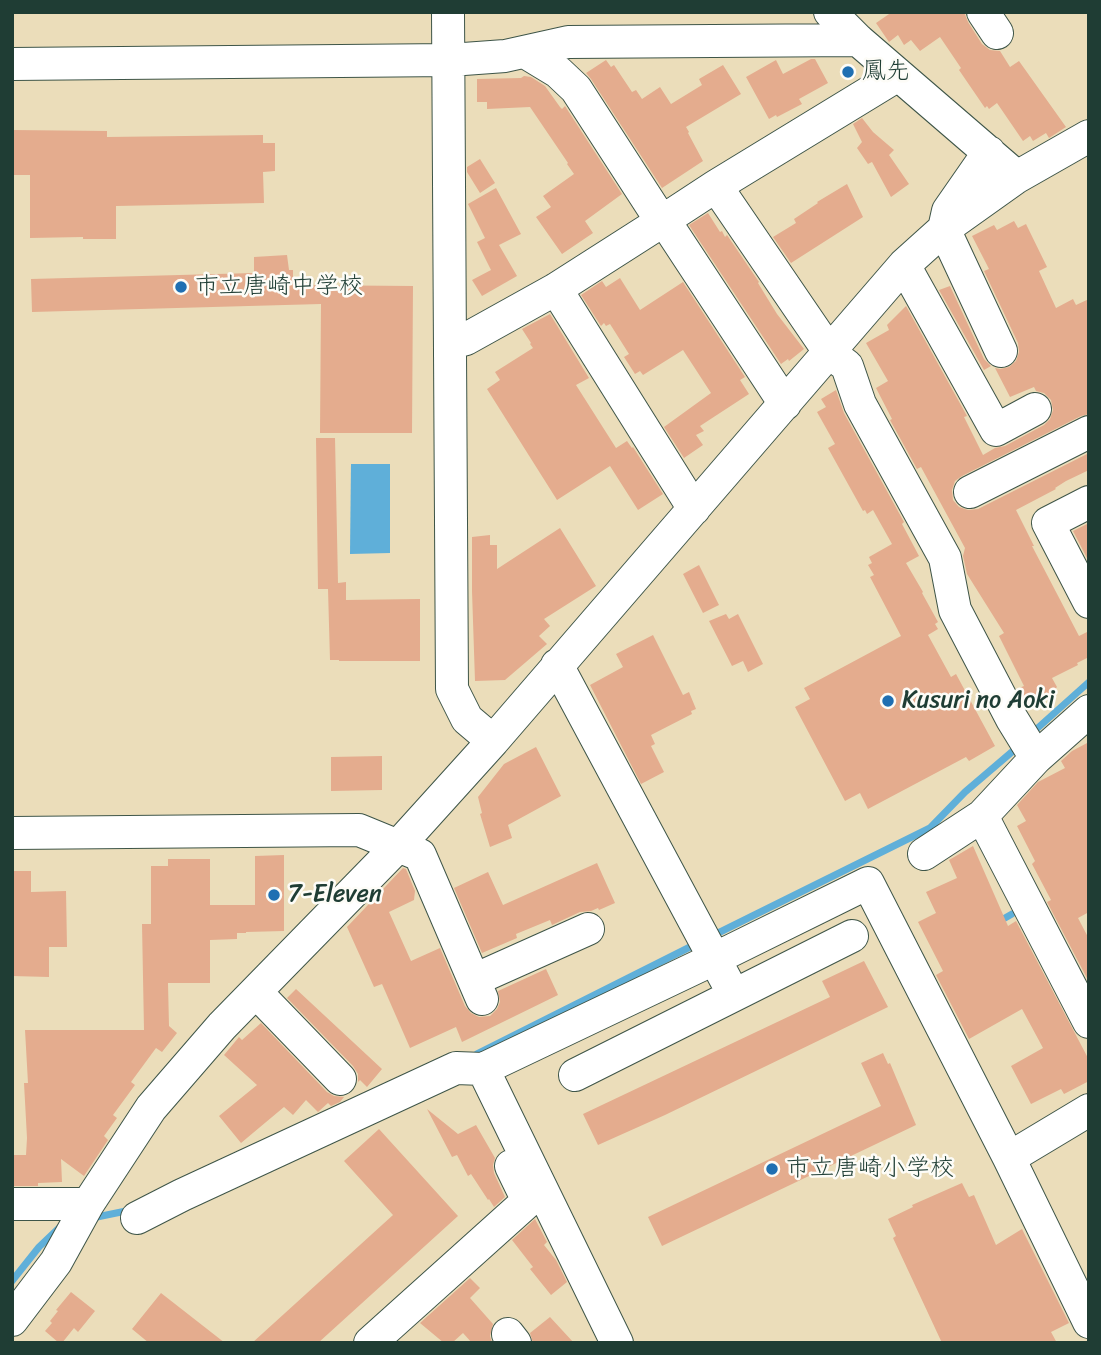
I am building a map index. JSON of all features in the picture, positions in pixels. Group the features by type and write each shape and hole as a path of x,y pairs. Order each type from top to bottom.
{"street":[{"path":"448,12 452,689 467,719 493,741"},
{"path":"830,12 858,40 1017,177"},
{"path":"12,64 450,60 505,56 568,42 858,40"},
{"path":"525,52 558,72 576,89 785,404"},
{"path":"451,343 466,339 556,289 716,186 898,75"},
{"path":"15,1326 56,1262 87,1205 151,1108 222,1026 399,845 493,741 904,265 944,229 1017,177 1089,136"},
{"path":"989,152 948,211 944,229 1001,351"},
{"path":"716,186 830,353 847,366 860,404 945,558 955,610 1034,756"},
{"path":"904,265 996,430 1035,409"},
{"path":"556,289 694,509"},
{"path":"970,492 1089,432"},
{"path":"1089,502 1048,523 1089,602"},
{"path":"557,665 734,995"},
{"path":"924,854 982,816 1034,756 1087,717"},
{"path":"982,816 1089,1022"},
{"path":"12,833 359,830 419,855 478,990 588,929"},
{"path":"137,1218 456,1069 474,1069 868,883 1009,1158 1089,1322"},
{"path":"575,1075 852,936"},
{"path":"256,992 340,1079"},
{"path":"474,1069 534,1194 617,1343"},
{"path":"1009,1158 1089,1110"},
{"path":"370,1343 534,1194"},
{"path":"12,1204 87,1205"},
{"path":"1083,1343 1089,1339"}],"water":[{"path":"351,464 390,464 390,553 350,554"}],"building":[{"path":"892,12 964,12 982,44 990,50 1000,51 1010,67 1019,61 1066,127 1049,138 1046,133 1033,141 1030,136 1023,141 997,103 989,109 987,106 985,108 940,37 920,51 911,40 904,45 898,35 889,42 876,23"},
{"path":"815,59 828,83 799,99 802,104 769,119 746,77 776,60 783,74"},
{"path":"606,60 611,67 614,65 632,92 636,90 642,99 660,87 671,104 702,85 699,79 723,65 741,94 686,127 703,161 662,188 586,73"},
{"path":"531,77 545,86 562,109 565,106 622,194 585,221 593,233 562,254 536,217 551,207 543,196 574,174 568,163 530,107 487,109 487,102 477,102 477,79"},
{"path":"862,118 873,132 894,150 889,155 909,184 891,197 872,162 868,164 857,148 862,142 853,124"},
{"path":"12,130 107,131 107,137 263,135 263,143 275,143 275,171 263,172 264,203 116,206 116,239 30,238 30,175 12,175"},
{"path":"480,159 495,183 480,193 467,172 467,167"},
{"path":"847,184 863,217 791,263 773,237 796,223 794,219 817,202"},
{"path":"496,188 521,234 499,245 517,276 482,296 472,280 491,270 477,242 485,238 468,204"},
{"path":"708,213 720,232 722,231 725,237 727,235 777,314 804,349 789,361 788,359 781,364 689,225"},
{"path":"1014,221 1018,228 1026,224 1047,267 1039,271 1056,308 1073,299 1076,305 1089,299 1089,414 962,476 955,481 952,490 953,500 959,507 978,509 1089,453 1089,470 1016,510 1079,636 1089,631 1089,657 1052,678 1057,687 1048,697 1027,707 1017,689 1024,686 999,636 1004,633 967,574 963,556 965,548 921,467 917,469 890,420 892,419 876,388 888,381 866,343 889,330 887,325 906,306 967,416 964,417 983,455 1044,425 1053,410 1051,400 1034,387 1010,397 995,368 1009,367 1016,361 1018,343 984,271 989,269 972,236 994,225 997,230"},
{"path":"287,255 289,270 293,270 293,285 413,286 412,433 320,433 321,304 32,312 31,279 254,273 254,257"},
{"path":"620,278 640,310 683,282 745,377 740,380 749,394 700,426 704,431 696,435 703,445 684,458 664,427 711,393 683,350 643,375 640,371 635,374 624,357 629,354 610,324 606,326 604,323 601,326 581,295 602,281 606,287"},
{"path":"950,286 984,359 991,366 984,370 939,290"},
{"path":"550,314 589,378 576,385 616,448 627,441 663,494 638,510 610,466 557,500 487,389 500,380 495,372 533,348 522,329"},
{"path":"836,390 844,413 904,522 902,524 919,556 906,563 938,622 935,624 938,629 928,635 951,677 956,674 995,746 969,761 966,757 868,809 860,793 845,801 795,707 810,699 804,688 901,636 870,577 874,575 868,565 872,563 869,557 892,544 873,510 867,514 863,511 828,448 835,444 817,412 826,407 821,399"},
{"path":"316,438 335,438 338,583 346,582 346,600 420,599 420,661 330,660 328,589 318,589"},
{"path":"1089,523 1089,562 1073,531"},
{"path":"560,528 596,586 544,619 550,626 539,636 547,644 505,680 475,681 472,537 490,535 490,545 497,545 497,569"},
{"path":"699,565 719,605 703,613 683,574"},
{"path":"726,614 729,619 738,614 763,664 748,672 743,661 732,666 709,621"},
{"path":"653,635 683,695 689,692 696,709 691,711 692,714 651,735 655,744 651,746 664,772 641,784 590,685 623,667 616,654"},
{"path":"1089,742 1089,912 1078,918 1089,939 1089,982 1047,902 1051,900 1032,864 1035,861 1017,826 1026,821 1017,805 1038,782 1065,768 1061,761 1072,751"},
{"path":"536,747 561,796 508,825 512,838 490,847 478,797 504,764"},
{"path":"382,756 382,790 331,791 331,757"},
{"path":"973,846 1008,926 1016,921 1089,1060 1089,1081 1064,1094 1061,1089 1031,1104 1011,1066 1043,1048 1022,1009 969,1039 936,975 943,971 918,922 936,913 926,892 957,878 949,860"},
{"path":"284,855 284,931 237,933 237,939 210,940 210,983 168,983 169,1026 177,1033 162,1052 156,1048 131,1082 135,1085 113,1115 117,1118 104,1136 108,1140 84,1176 61,1159 62,1182 14,1186 13,1155 26,1155 24,1083 28,1083 25,1030 144,1030 142,924 151,924 151,866 168,866 168,859 210,859 210,905 255,905 255,856"},
{"path":"597,863 615,903 599,910 580,912 552,925 550,920 516,934 517,938 482,953 454,888 488,872 503,905"},
{"path":"403,868 406,869 415,891 414,900 389,912 411,961 440,948 465,1006 471,1013 479,1017 490,1016 500,1002 498,991 546,969 558,995 462,1042 456,1027 410,1048 382,984 374,987 347,927"},
{"path":"12,871 31,871 31,892 66,891 67,947 49,947 49,977 12,976"},
{"path":"864,961 888,1007 598,1145 583,1114 830,997 822,981"},
{"path":"296,989 382,1069 367,1087 360,1080 358,1082 358,1074 353,1066 287,998"},
{"path":"261,1023 327,1092 344,1097 331,1106 328,1103 318,1112 306,1100 293,1115 284,1107 241,1143 219,1116 257,1085 224,1055 239,1037 242,1040"},
{"path":"883,1053 888,1064 890,1063 916,1125 662,1246 648,1217 881,1106 861,1063"},
{"path":"427,1109 458,1134 476,1125 495,1158 494,1173 505,1197 494,1207 471,1174 468,1176 457,1155 452,1157"},
{"path":"379,1129 458,1216 318,1343 252,1343 393,1215 344,1161"},
{"path":"962,1183 969,1197 974,1195 996,1245 1022,1229 1069,1323 1051,1332 1057,1343 942,1343 893,1238 896,1236 888,1219"},
{"path":"535,1219 547,1242 544,1245 556,1260 567,1282 551,1295 512,1240"},
{"path":"470,1278 480,1288 470,1298 493,1324 490,1336 492,1343 472,1343 463,1333 452,1343 444,1343 420,1323"},
{"path":"71,1292 95,1311 78,1332 74,1328 62,1343 59,1343 45,1331 52,1323 50,1321 58,1311 56,1310"},
{"path":"161,1293 225,1343 149,1343 132,1329"},
{"path":"550,1317 574,1343 533,1343 530,1333"}],"waterway":[{"path":"1031,734 1089,682"},
{"path":"712,936 930,828 965,792 1020,745"},
{"path":"998,922 1012,914"},
{"path":"477,1054 698,943"},
{"path":"92,1218 131,1210"},
{"path":"12,1281 39,1247 60,1227"}],"place":[{"name":"鳳先","path":"848,72"},
{"name":"市立唐崎中学校","path":"181,287"},
{"name":"Kusuri no Aoki","path":"888,701"},
{"name":"7-Eleven","path":"274,895"},
{"name":"市立唐崎小学校","path":"772,1169"}]}
